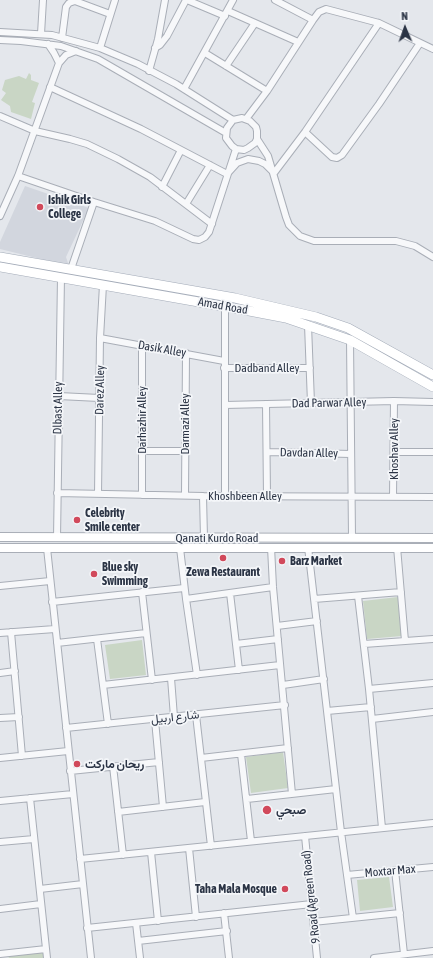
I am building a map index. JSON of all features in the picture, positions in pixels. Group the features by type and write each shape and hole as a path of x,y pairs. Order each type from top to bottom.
{"main road":[{"name":"Amad Road","path":"0,257 159,284 264,304 328,320 355,332 433,375"},
{"name":"Amad Road","path":"0,267 286,318 350,340 433,387"},
{"path":"140,292 142,281"},
{"path":"158,295 159,284"}],"street":[{"path":"41,34 43,0"},
{"path":"100,48 115,0"},
{"path":"149,71 165,0"},
{"path":"155,48 168,36 186,0 255,22 298,42"},
{"path":"184,88 234,0"},
{"path":"275,0 313,20"},
{"path":"62,38 66,7 70,3 75,1 110,14"},
{"path":"246,119 313,20 319,12 326,9 379,23 433,48"},
{"path":"226,66 255,22"},
{"path":"274,173 305,132 379,23"},
{"path":"0,32 41,34 100,48 138,64 184,88 234,120"},
{"path":"0,40 48,44 76,51 98,59 226,133"},
{"path":"305,132 332,157 337,158 342,155 379,104 420,43"},
{"path":"48,44 59,63"},
{"path":"0,216 3,202 18,176 59,63 66,55 76,51"},
{"path":"205,53 266,91"},
{"path":"50,87 141,130 227,174"},
{"path":"1,118 34,131 70,139 103,151 150,177 212,224"},
{"path":"257,139 255,143 244,150 236,149 228,143 226,133 228,125 234,120 242,118 254,123 257,131 257,139 268,156 274,173 289,225 300,236 314,241 396,241 415,246 433,256"},
{"path":"18,176 162,224 196,240 205,237 212,224 236,149"},
{"path":"162,187 181,150"},
{"path":"227,174 236,163 248,159 259,161 274,173"},
{"path":"186,204 210,165"},
{"path":"71,269 94,202"},
{"name":"Dlbast Alley","path":"57,538 60,277"},
{"name":"Darez Alley","path":"98,494 100,338 103,285"},
{"path":"225,306 225,496"},
{"path":"308,325 311,403"},
{"name":"Dasik Alley","path":"100,338 224,361"},
{"path":"350,340 352,537"},
{"name":"Darhazhir Alley","path":"142,346 142,495"},
{"name":"Darmazi Alley","path":"185,496 186,354"},
{"name":"Dadband Alley","path":"224,368 310,368"},
{"path":"59,396 99,398"},
{"name":"Dad Parwar Alley","path":"225,405 394,401 433,402"},
{"name":"Khoshav Alley","path":"394,401 394,497"},
{"name":"Davdan Alley","path":"266,404 267,496"},
{"path":"142,451 185,451"},
{"name":"Davdan Alley","path":"267,452 351,454"},
{"path":"395,452 433,452"},
{"name":"Khoshbeen Alley","path":"57,493 185,496 433,497"},
{"path":"203,496 204,538"},
{"name":"Qanati Kurdo Road","path":"0,538 433,538"},
{"path":"271,547 273,587 292,794"},
{"path":"308,547 341,832 353,918"},
{"path":"397,547 405,641"},
{"name":"Qanati Kurdo Road","path":"0,548 433,548"},
{"path":"47,548 90,958"},
{"path":"180,548 184,588 197,675"},
{"path":"0,586 50,581"},
{"path":"186,599 273,587"},
{"path":"52,602 184,588"},
{"path":"142,592 152,680"},
{"path":"314,599 401,592"},
{"path":"230,593 239,670"},
{"path":"358,596 371,707 382,828"},
{"path":"277,626 317,621"},
{"path":"0,633 55,629"},
{"path":"11,632 22,756"},
{"path":"57,643 146,633"},
{"path":"97,639 108,724"},
{"path":"236,644 278,639"},
{"path":"364,644 433,639"},
{"path":"103,685 280,665"},
{"path":"0,673 15,671"},
{"path":"171,678 174,717"},
{"path":"282,685 324,679"},
{"path":"369,689 433,683"},
{"name":"شارع اربيل","path":"66,728 155,720 285,705"},
{"path":"327,711 371,707"},
{"path":"372,719 433,712"},
{"path":"196,715 211,846"},
{"path":"0,718 19,717"},
{"path":"155,720 163,807"},
{"path":"201,758 288,748"},
{"path":"0,758 68,751"},
{"path":"241,754 251,841"},
{"path":"70,770 159,762"},
{"path":"113,766 123,855"},
{"path":"247,799 336,789"},
{"path":"0,801 73,794"},
{"path":"30,798 47,958"},
{"path":"118,812 205,802"},
{"path":"80,859 433,822"},
{"name":"9 Road (Agreen Road)","path":"304,836 317,958"},
{"path":"0,842 34,839"},
{"path":"189,848 196,917"},
{"path":"151,852 158,921"},
{"name":"Moxtar Max","path":"347,875 433,867"},
{"path":"395,870 404,954"},
{"path":"40,889 83,884"},
{"path":"0,909 41,904"},
{"path":"87,928 312,904"},
{"path":"313,922 400,912"},
{"path":"224,913 229,958"},
{"path":"136,923 140,958"},
{"path":"138,941 227,931"},
{"path":"4,955 46,949"},
{"path":"374,958 433,951"}],"shaded area":[{"path":"25,186 89,208 66,257 69,266 0,249 0,242"}],"green space":[{"path":"29,73 31,75 31,80 39,83 32,102 35,103 31,119 11,112 10,106 1,100 6,93 2,90 5,80 19,76 26,79"},
{"path":"398,597 402,636 367,639 363,601"},
{"path":"142,640 146,675 110,679 105,645"},
{"path":"283,752 288,788 251,793 246,757"},
{"path":"389,877 393,907 360,911 357,880"},
{"path":"45,952 45,958 9,958 8,956"}],"place":[{"name":"Ishik Girls College","path":"40,207"},
{"name":"Celebrity Smile center","path":"77,520"},
{"name":"Zewa Restaurant","path":"223,558"},
{"name":"Barz Market","path":"282,561"},
{"name":"Blue sky Swimming","path":"94,574"},
{"name":"ريحان ماركت","path":"77,764"},
{"name":"صبحي","path":"267,810"},
{"name":"Taha Mala Mosque","path":"285,889"}]}
